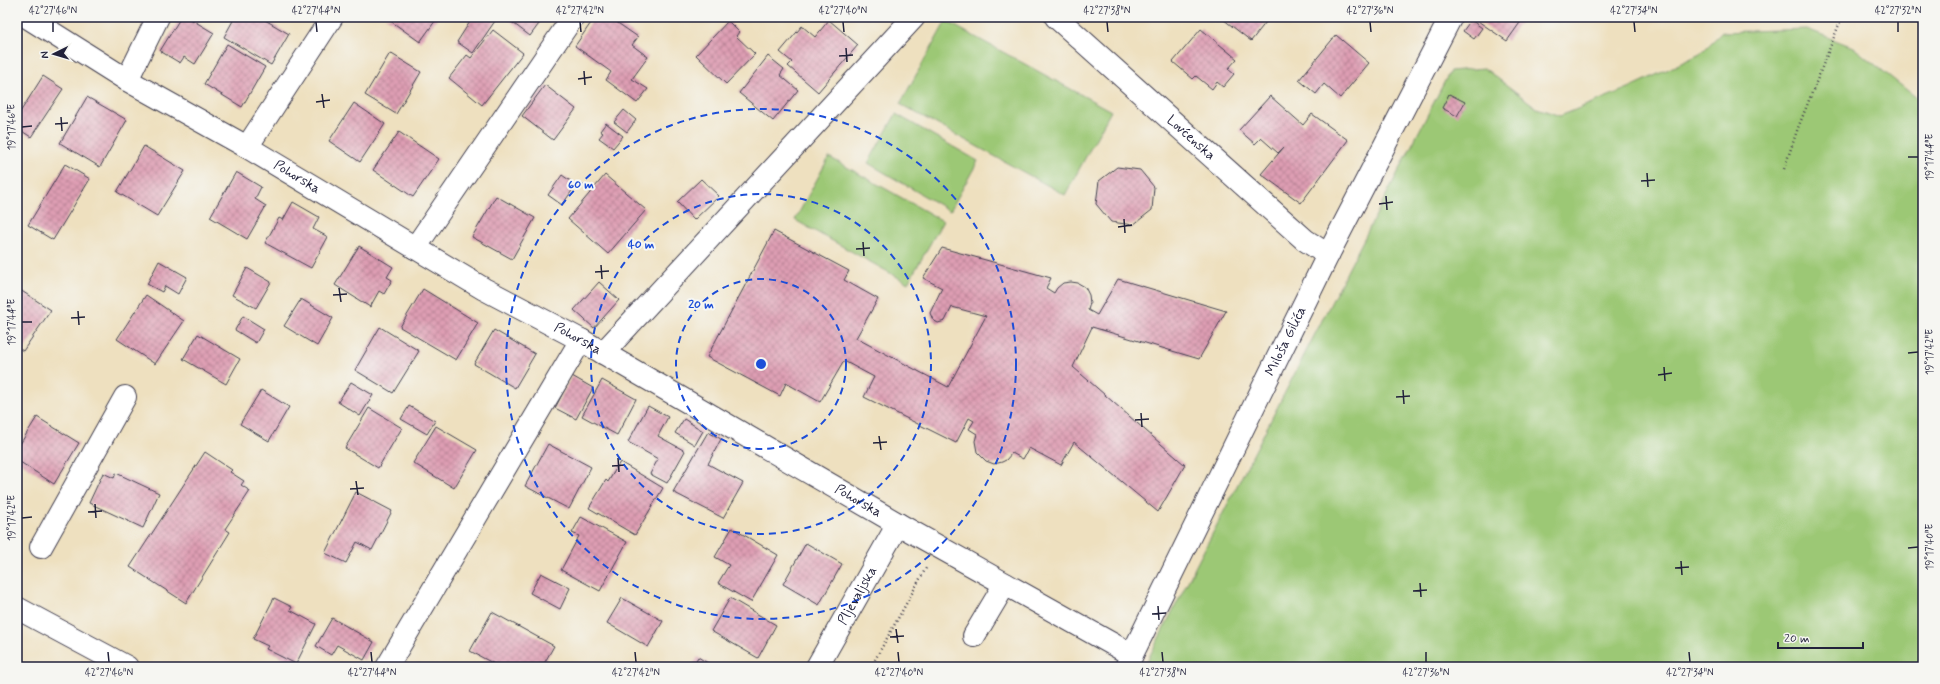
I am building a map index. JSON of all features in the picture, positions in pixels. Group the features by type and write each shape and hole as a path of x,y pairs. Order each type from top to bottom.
{"street":[{"name":"Pohorska","path":"27,17 127,80 247,147 484,289 581,340 898,524 1005,584 1129,661"},
{"path":"127,80 158,17"},
{"path":"247,147 332,17"},
{"path":"415,248 574,17"},
{"path":"603,353 914,17"},
{"name":"Lovćenska","path":"1056,17 1305,240 1328,255"},
{"name":"Miloša Gilića","path":"1129,661 1328,255 1451,17"},
{"path":"387,667 581,340"},
{"path":"41,547 125,397"},
{"name":"Pljevaljska","path":"817,667 898,524"},
{"path":"974,636 1005,584"},
{"path":"17,608 127,667"}],"path":[{"path":"1784,169 1798,128 1842,17"},
{"path":"872,667 928,566"}],"green space":[{"path":"946,21 1111,111 1065,195 900,104"},
{"path":"1807,29 1853,47 1923,103 1923,667 1144,667 1450,71 1484,68 1537,108 1560,116 1631,87 1700,54 1722,32"},
{"path":"896,114 978,161 950,211 868,163"},
{"path":"829,157 943,221 908,283 795,220"}],"building":[{"path":"181,17 187,17 214,33 195,64 184,57 180,63 160,51"},
{"path":"235,17 260,17 289,34 271,65 224,37"},
{"path":"385,17 438,17 420,42"},
{"path":"473,17 490,17 495,21 473,53 457,42"},
{"path":"505,17 544,17 530,36"},
{"path":"595,17 609,17 638,37 632,45 648,57 632,79 648,89 637,103 606,80 611,72 575,46"},
{"path":"1225,17 1270,17 1251,41 1223,19"},
{"path":"1472,17 1524,17 1507,41"},
{"path":"829,20 858,45 818,92 788,66 792,62 780,52 802,26 815,37"},
{"path":"1471,20 1482,28 1474,39 1463,31"},
{"path":"728,21 739,32 736,36 755,54 726,84 696,55"},
{"path":"1201,29 1237,59 1228,69 1234,74 1223,87 1217,82 1212,89 1196,76 1193,79 1173,62"},
{"path":"493,30 523,53 482,105 449,78 467,55 471,58"},
{"path":"1336,35 1369,63 1340,98 1324,84 1316,94 1299,80"},
{"path":"227,44 265,67 242,107 204,84"},
{"path":"390,53 421,72 396,114 365,95"},
{"path":"768,56 784,69 780,75 798,90 773,121 739,93"},
{"path":"43,76 63,89 31,137 17,128 17,117"},
{"path":"545,85 576,109 553,140 522,116"},
{"path":"1449,94 1465,102 1457,116 1442,108"},
{"path":"1270,96 1303,125 1312,114 1348,140 1301,203 1261,174 1284,147 1278,153 1261,138 1255,144 1239,130"},
{"path":"87,97 127,120 100,167 60,143"},
{"path":"354,103 385,124 360,162 329,141"},
{"path":"624,110 636,120 627,132 614,122"},
{"path":"606,123 623,136 613,148 599,138 603,133 600,131"},
{"path":"399,132 439,159 413,197 373,170"},
{"path":"144,146 185,171 157,216 117,192"},
{"path":"65,164 90,179 53,240 28,225"},
{"path":"1117,167 1140,170 1154,187 1152,210 1133,225 1111,222 1096,204 1099,181"},
{"path":"236,172 261,187 255,199 266,206 247,239 210,217"},
{"path":"562,175 576,185 562,205 548,195"},
{"path":"605,175 646,210 608,254 568,219"},
{"path":"701,179 719,196 694,220 677,202"},
{"path":"496,196 535,218 512,259 472,237"},
{"path":"293,202 319,217 313,229 328,237 311,268 265,243 279,218 283,220"},
{"path":"774,231 849,271 844,280 878,299 856,338 948,387 986,316 952,307 945,321 938,323 933,320 930,313 942,288 923,278 942,248 1051,278 1046,288 1054,293 1063,283 1078,283 1085,287 1089,295 1090,303 1088,310 1097,315 1118,279 1226,311 1199,359 1092,327 1073,367 1185,465 1158,512 1074,442 1061,465 1029,448 1023,459 1012,453 1002,462 994,464 986,461 977,452 975,441 977,434 969,429 974,421 969,418 956,443 864,397 874,377 844,361 820,402 786,383 780,396 707,357"},
{"path":"359,246 393,267 387,277 392,280 384,294 379,291 370,307 335,285"},
{"path":"159,261 187,277 178,294 165,286 162,292 147,284"},
{"path":"247,268 271,282 256,308 232,295"},
{"path":"599,282 619,300 594,328 574,310"},
{"path":"17,288 51,310 23,351 17,347"},
{"path":"423,289 478,323 456,360 400,327"},
{"path":"146,295 184,321 155,364 117,339"},
{"path":"301,299 333,318 317,346 284,326"},
{"path":"243,316 264,329 256,343 235,330"},
{"path":"380,327 419,351 393,393 355,370"},
{"path":"494,330 535,354 515,388 474,364"},
{"path":"198,334 240,359 226,384 183,359"},
{"path":"572,376 593,388 576,419 555,408"},
{"path":"602,380 636,399 617,435 582,416"},
{"path":"351,382 373,395 360,416 338,402"},
{"path":"261,390 289,407 269,441 240,424"},
{"path":"409,406 435,421 427,434 401,419"},
{"path":"648,406 668,417 658,436 685,451 667,483 650,474 658,459 628,442"},
{"path":"369,408 402,428 378,468 345,448"},
{"path":"37,417 79,443 54,484 17,460 17,449"},
{"path":"684,419 703,431 695,445 675,433"},
{"path":"436,426 477,450 454,488 413,463"},
{"path":"708,432 721,439 708,464 743,483 723,518 673,492"},
{"path":"548,444 591,467 569,509 525,486"},
{"path":"205,452 232,470 230,472 244,481 241,485 250,491 225,529 230,532 186,603 130,567"},
{"path":"620,462 663,488 635,535 589,508 606,480 608,482"},
{"path":"103,473 114,478 116,473 159,493 143,528 89,503"},
{"path":"356,492 392,511 372,550 357,542 346,563 325,553"},
{"path":"581,517 627,542 600,591 561,570 579,536 572,533"},
{"path":"732,528 778,555 751,602 718,583 729,565 715,557"},
{"path":"806,543 842,564 819,605 783,584"},
{"path":"541,573 570,588 560,609 530,593"},
{"path":"274,598 292,607 290,610 316,624 296,664 266,649 268,646 253,639"},
{"path":"622,598 663,621 648,647 607,623"},
{"path":"730,598 776,625 758,658 711,631"},
{"path":"492,612 554,646 542,667 500,667 470,651"},
{"path":"332,618 374,642 364,660 337,645 331,655 316,646"},
{"path":"698,657 714,667 692,667"},
{"path":"418,663 425,667 416,667"}]}
